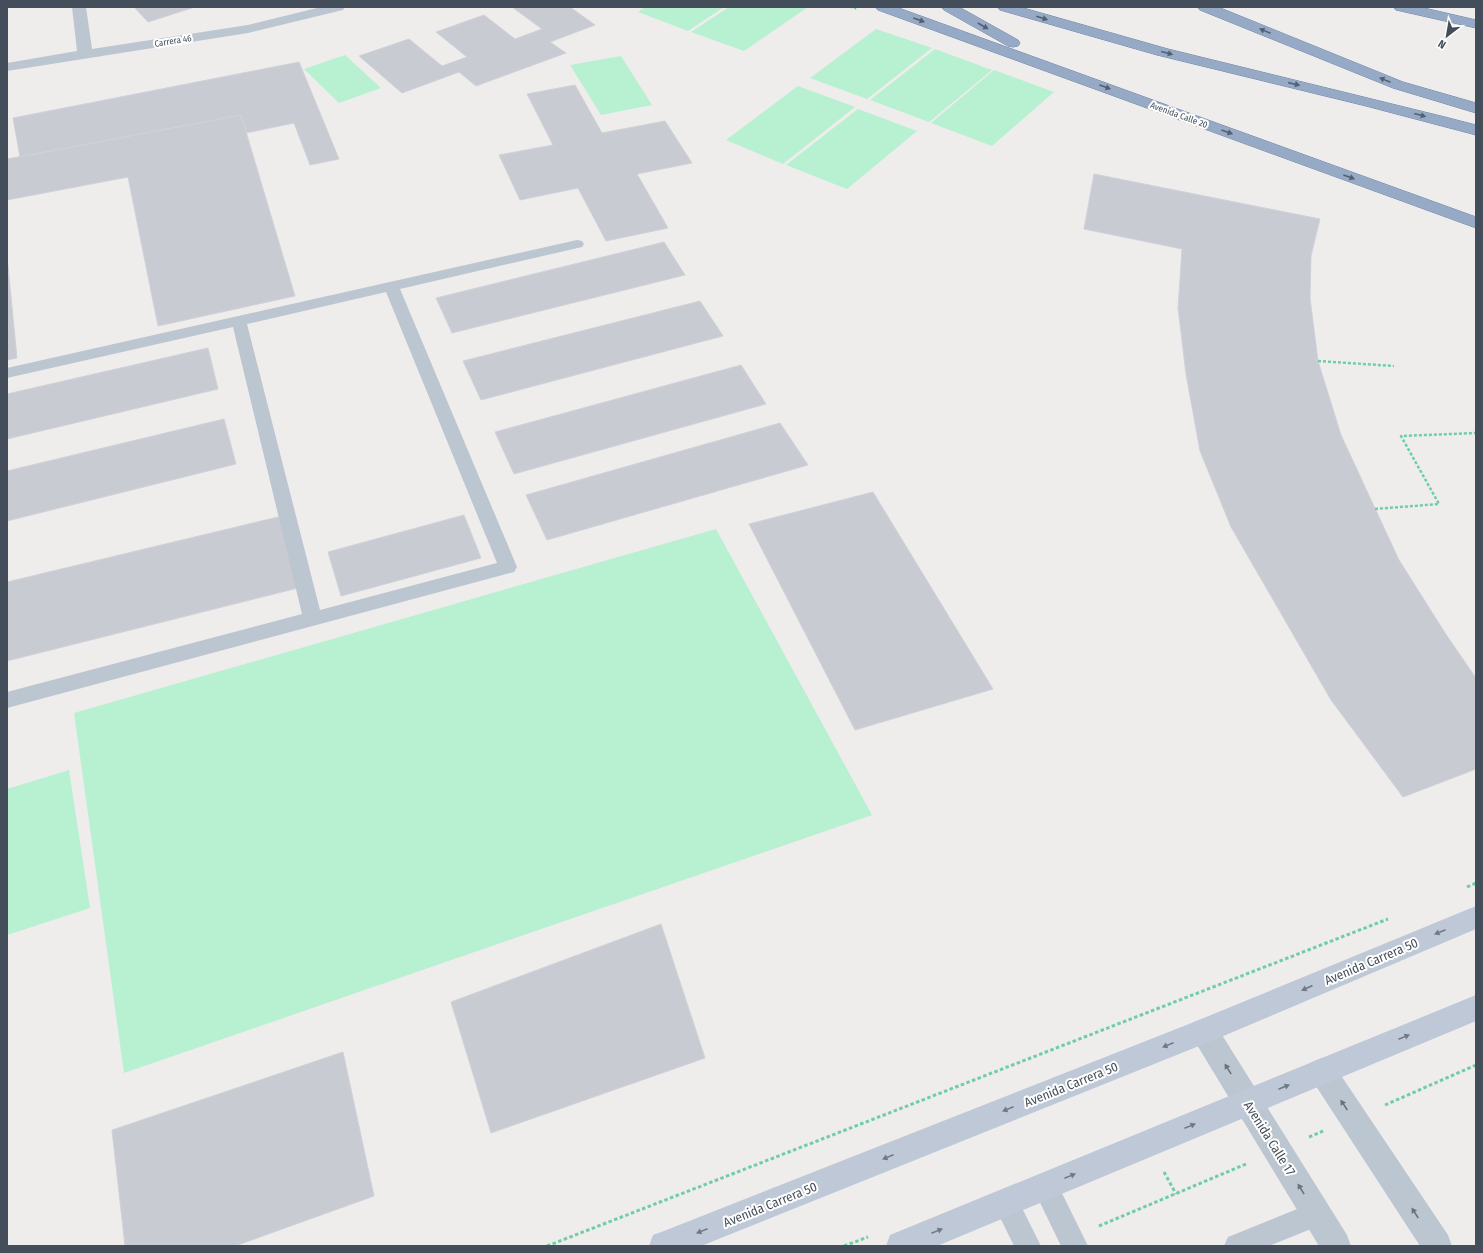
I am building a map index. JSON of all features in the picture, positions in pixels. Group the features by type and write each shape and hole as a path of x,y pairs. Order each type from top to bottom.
{"highway":[{"name":"Avenida Calle 20","path":"883,7 1476,223"},
{"path":"949,7 1068,74"},
{"path":"1005,7 1099,35 1185,58 1365,101 1476,130"},
{"path":"1205,7 1398,85 1476,108"},
{"path":"1401,7 1476,24"},
{"path":"1431,7 1476,21"}],"main road":[{"name":"Avenida Carrera 50","path":"664,1246 1204,1031 1476,917"},
{"path":"901,1246 1476,1008"}],"street":[{"path":"79,7 85,54"},
{"name":"Carrera 46","path":"7,67 248,29 338,7"},
{"name":"Avenida Calle 17","path":"1204,1031 1336,1246"},
{"path":"1322,1071 1437,1246"}],"lane":[{"path":"7,373 577,244"},
{"path":"7,700 508,567 391,286"},
{"path":"239,320 313,619"},
{"path":"1045,1186 1073,1242"},
{"path":"1006,1203 1028,1246"},
{"path":"1237,1246 1317,1214"}],"path":[{"path":"1318,361 1394,366"},
{"path":"1375,509 1439,504 1401,436 1476,433"},
{"path":"1462,889 1476,883"},
{"path":"547,1246 1389,918"},
{"path":"1390,1103 1476,1065"},
{"path":"1073,1242 1176,1194 1250,1162"}],"green space":[{"path":"645,7 724,7 688,31 638,12"},
{"path":"729,7 808,7 744,51 691,32"},
{"path":"876,29 932,48 867,99 810,78"},
{"path":"935,49 992,70 929,122 870,100"},
{"path":"345,55 381,88 339,103 304,69"},
{"path":"621,56 652,105 601,115 570,65"},
{"path":"994,70 1054,92 992,146 931,123"},
{"path":"798,86 855,107 783,164 726,140"},
{"path":"858,109 917,131 847,189 786,165"},
{"path":"716,529 872,815 124,1073 74,713"},
{"path":"69,770 90,908 7,935 7,789"}],"building":[{"path":"134,7 195,7 148,22"},
{"path":"512,7 570,7 595,25 550,42 566,53 476,86 459,72 402,93 359,56 409,39 442,66 467,57 436,32 484,15 515,39 542,29"},
{"path":"299,62 339,159 310,165 294,123 246,133 241,115 20,157 13,118"},
{"path":"575,85 602,133 665,121 692,163 637,174 668,228 606,241 578,188 520,200 499,155 553,145 527,94"},
{"path":"241,115 295,296 158,326 128,177 7,200 7,159"},
{"path":"1094,174 1320,219 1311,256 1310,298 1318,361 1341,435 1399,560 1447,636 1476,678 1476,769 1403,797 1331,700 1231,527 1200,451 1186,374 1178,308 1182,249 1084,229"},
{"path":"664,242 685,275 452,333 436,298"},
{"path":"7,256 17,358 7,360"},
{"path":"700,301 723,336 481,400 463,361"},
{"path":"208,348 218,389 7,439 7,394"},
{"path":"741,365 766,404 514,474 495,432"},
{"path":"224,419 236,464 7,521 7,471"},
{"path":"780,423 808,465 547,540 526,495"},
{"path":"873,492 993,689 855,730 749,524"},
{"path":"464,515 481,558 341,596 328,552"},
{"path":"282,516 298,588 7,661 7,582"},
{"path":"661,924 705,1058 491,1133 451,1002"},
{"path":"343,1052 374,1196 235,1246 125,1246 112,1130"}]}
